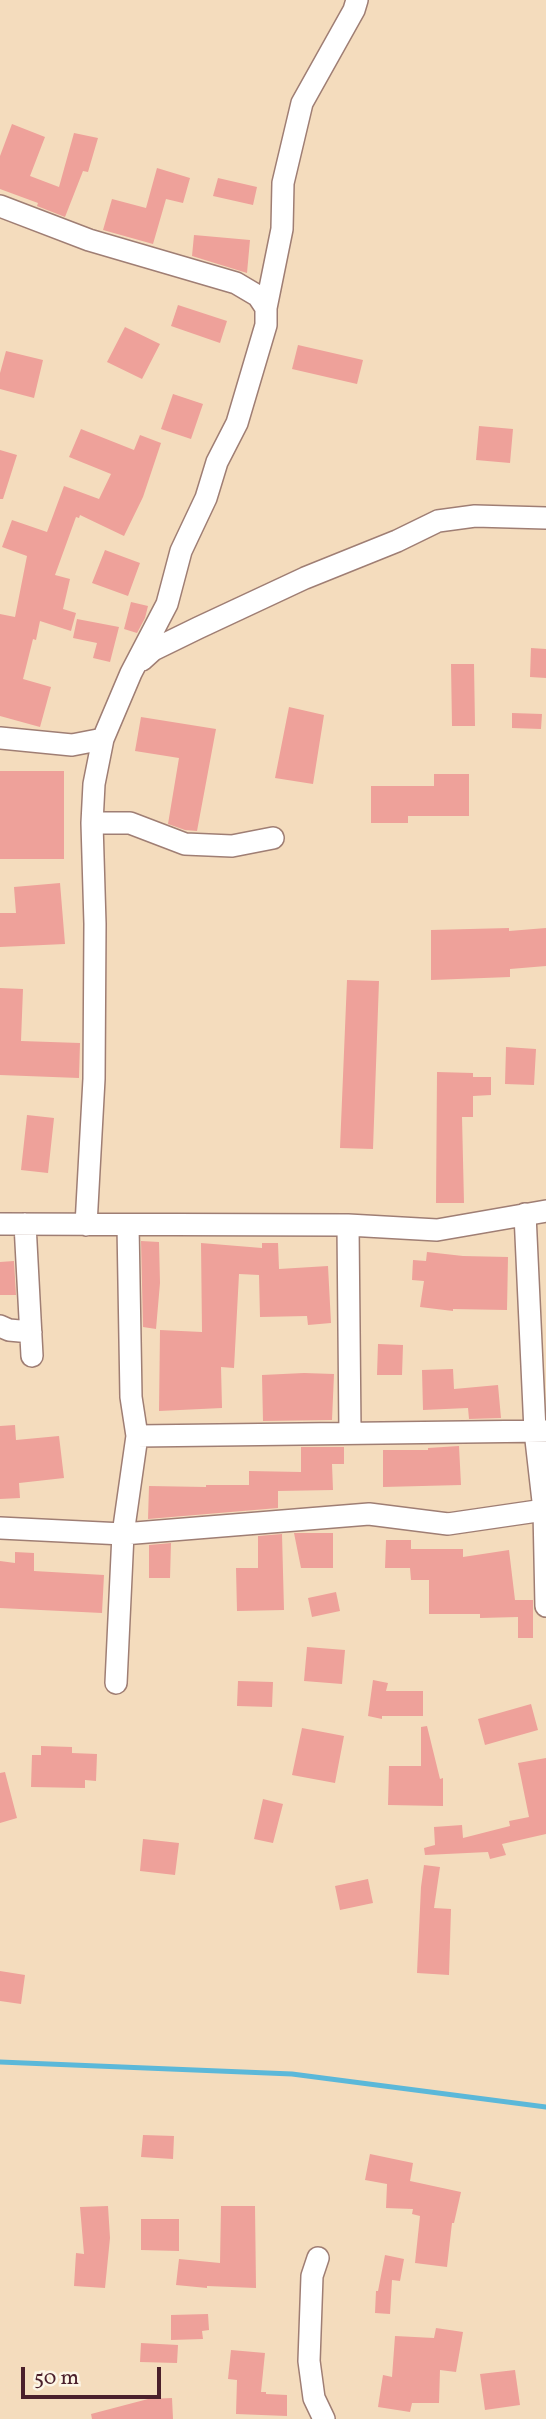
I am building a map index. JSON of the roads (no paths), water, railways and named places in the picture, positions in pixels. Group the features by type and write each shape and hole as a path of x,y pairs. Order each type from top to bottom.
{"street":[{"path":"86,1225 94,1079 95,924 92,823 94,784 103,739 167,604 181,551 206,498 217,462 237,423 266,325 266,308 282,229 283,183 302,103 357,0"},
{"path":"0,206 89,240 236,283 258,296 266,308"},
{"path":"134,670 153,650 305,578 397,541 438,521 475,516 546,518"},
{"path":"167,604 198,628"},
{"path":"0,738 72,745 103,739"},
{"path":"92,823 130,823 185,844 232,846 273,838"},
{"path":"0,1224 348,1225 437,1230 546,1211"},
{"path":"525,1214 541,1431 546,1606"},
{"path":"25,1224 32,1356"},
{"path":"116,1683 123,1534 137,1436 131,1397 128,1225"},
{"path":"348,1225 350,1433"},
{"path":"0,1326 9,1330 31,1332"},
{"path":"137,1436 541,1431"},
{"path":"0,1528 123,1534 369,1514 448,1524 544,1510"},
{"path":"318,2259 312,2276 309,2361 314,2398 324,2419"}],"waterway":[{"path":"0,2062 292,2074 546,2107"}]}
